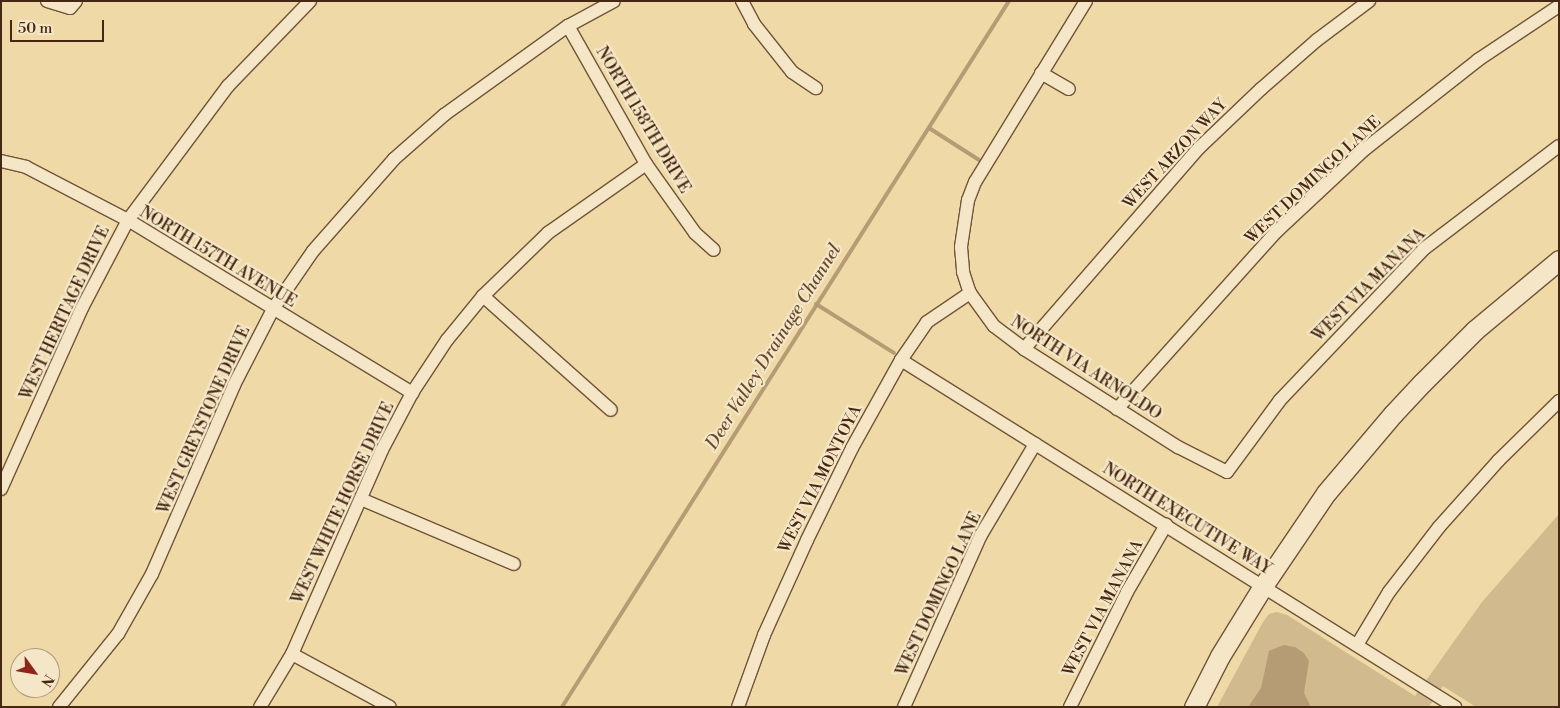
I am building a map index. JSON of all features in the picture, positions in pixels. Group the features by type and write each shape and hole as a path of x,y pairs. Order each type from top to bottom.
{"street":[{"path":"47,1 73,4"},
{"name":"WEST HERITAGE DRIVE","path":"1,489 82,308 128,220 228,86 310,1"},
{"name":"WEST GREYSTONE DRIVE","path":"59,707 118,634 152,574 234,385 273,309 313,251 394,159 444,115 568,26 614,1"},
{"path":"742,1 754,24 792,72 816,88"},
{"path":"1070,89 1041,73 1086,1"},
{"name":"WEST ARZON WAY","path":"1024,349 1199,148 1261,89 1317,40 1369,1"},
{"name":"WEST DOMINGO LANE","path":"1117,409 1276,232 1365,149 1478,60 1559,6"},
{"name":"NORTH 158TH DRIVE","path":"568,26 646,164 695,233 714,250"},
{"name":"NORTH VIA ARNOLDO","path":"1041,73 985,162 968,200 961,247 963,272 970,293 994,326 1024,349 1178,447 1228,472"},
{"name":"WEST VIA MANANA","path":"1228,472 1280,400 1425,248 1559,146"},
{"name":"NORTH 157TH AVENUE","path":"1,161 26,167 128,220 412,393"},
{"name":"WEST WHITE HORSE DRIVE","path":"260,707 292,654 382,450 412,393 447,340 483,296 548,233 646,164"},
{"path":"1194,707 1220,656 1263,586 1326,493 1393,414 1475,330 1559,260"},
{"name":"WEST VIA MONTOYA","path":"738,707 764,634 807,540 852,448 901,360 927,322 970,293"},
{"path":"483,296 611,410"},
{"name":"NORTH EXECUTIVE WAY","path":"901,360 1455,707"},
{"path":"1357,645 1389,592 1439,527 1498,461 1559,401"},
{"name":"WEST DOMINGO LANE","path":"904,707 981,535 1036,444"},
{"path":"361,499 514,564"},
{"name":"WEST VIA MANANA","path":"1070,707 1127,592 1166,525"},
{"path":"292,654 390,707"}],"shaded area":[{"path":"1559,514 1559,707 1476,707 1443,686 1429,707 1217,707 1263,622 1269,614 1277,612 1287,615 1415,696 1482,602"},
{"path":"1284,645 1295,647 1304,653 1309,661 1304,693 1311,707 1248,707 1261,688 1269,651"}],"waterway":[{"name":"Deer Valley Drainage Channel","path":"562,707 1009,1"},
{"path":"929,128 979,160"},
{"path":"816,304 894,353"}]}
